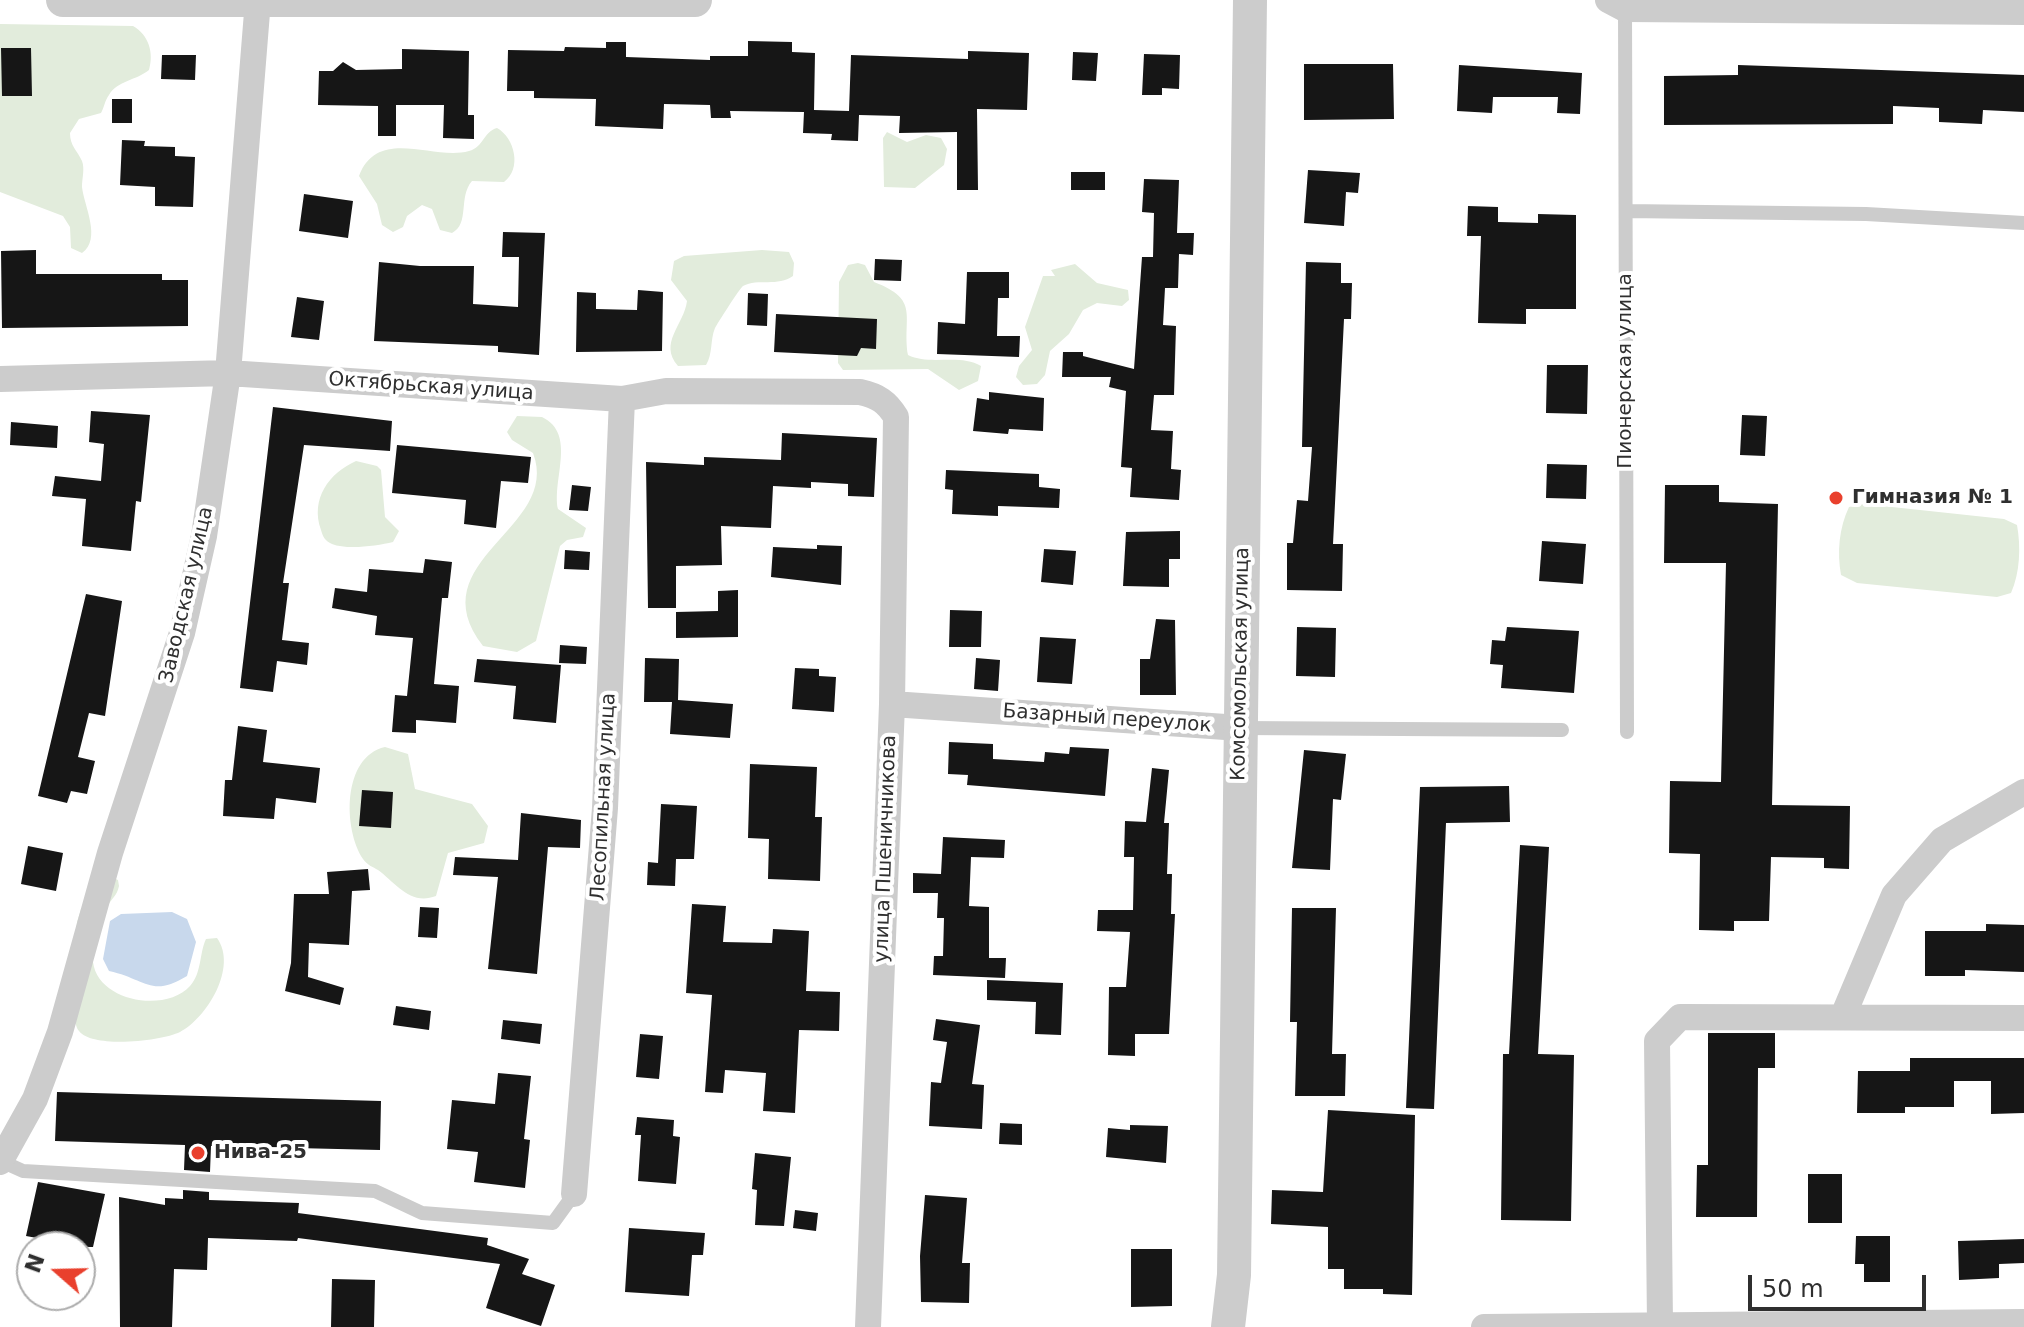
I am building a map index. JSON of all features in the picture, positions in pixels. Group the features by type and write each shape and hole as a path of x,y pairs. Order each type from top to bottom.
{"street":[{"path":"63,0 695,0"},
{"name":"Комсомольская улица","path":"1228,1327 1234,1275 1250,0"},
{"name":"Заводская улица","path":"0,1162 35,1099 60,1032 110,853 178,646 204,536 228,373 258,1"},
{"path":"1617,5 2024,12"},
{"name":"Октябрьская улица","path":"0,379 228,373 622,399 666,391 860,392"},
{"name":"улица Пшеничникова","path":"860,392 875,395 888,404 896,417 892,704 868,1327"},
{"name":"Лесопильная улица","path":"574,1194 605,808 622,399"},
{"name":"Базарный переулок","path":"892,704 1240,728"},
{"path":"1843,1016 1894,895 1942,840 2024,792"},
{"path":"1660,1325 1657,1041 1680,1017 2024,1018"},
{"path":"1484,1327 1988,1325 2024,1322"}],"lane":[{"name":"Пионерская улица","path":"1617,5 1626,211 1627,732"},
{"path":"1626,211 1866,214 2024,223"},
{"name":"Базарный переулок","path":"1240,728 1562,730"},
{"path":"0,1162 23,1171 375,1191 422,1213 553,1223 574,1194"}],"green space":[{"path":"0,24 133,26 143,34 149,45 149,70 113,90 101,113 79,119 70,133 72,145 83,164 82,187 91,231 88,247 82,253 71,248 70,227 63,216 0,192"},
{"path":"497,128 512,146 513,169 504,182 472,181 457,229 452,233 440,230 432,209 422,205 407,216 403,227 393,232 382,225 377,204 359,176 368,161 379,152 393,149 469,151"},
{"path":"887,132 907,142 926,135 941,138 947,149 944,165 915,188 884,187 883,138"},
{"path":"762,250 789,252 794,263 793,276 781,281 743,286 715,328 706,365 678,366 673,358 671,342 687,301 671,280 674,261 684,256"},
{"path":"1075,264 1097,283 1128,290 1129,300 1122,306 1097,303 1083,310 1069,334 1050,351 1045,375 1037,384 1023,385 1016,377 1019,366 1032,350 1025,327 1043,276 1055,276 1051,270"},
{"path":"848,265 865,265 874,282 889,289 904,303 908,355 926,360 973,362 981,366 978,381 959,390 928,369 843,370 838,363 839,282"},
{"path":"517,416 542,417 558,434 561,458 558,509 586,528 583,537 567,540 560,546 536,641 517,652 483,646 467,616 467,590 477,567 528,503 536,480 533,453 512,440 507,432"},
{"path":"356,461 377,466 381,470 385,517 399,531 393,542 346,547 330,543 323,535 318,508 324,488 338,472"},
{"path":"1864,504 2004,519 2017,525 2019,560 2011,593 1997,597 1857,583 1841,575 1839,558 1843,523 1849,507"},
{"path":"385,747 408,754 415,789 472,804 488,826 484,843 448,853 436,896 418,898 404,892 366,863 356,846 350,813 354,779 371,753"},
{"path":"112,877 118,880 119,886 101,920 93,955 98,976 107,986 134,999 165,999 179,994 194,981 206,939 217,938 223,950 222,977 216,991 200,1015 180,1032 159,1038 112,1042 87,1037 79,1031 73,996 77,922 81,909"}],"water":[{"path":"172,912 187,919 196,942 187,976 165,986 156,986 109,971 103,959 110,921 121,914"}],"building":[{"path":"748,41 792,42 792,52 815,53 814,110 849,111 851,55 968,59 968,51 1029,53 1027,110 977,109 978,190 957,190 957,132 899,133 900,116 859,115 858,141 831,140 832,134 803,133 804,112 730,111 731,118 711,118 710,105 664,104 663,129 595,126 596,99 534,98 534,91 507,91 508,50 564,51 565,47 606,48 606,42 626,42 626,57 710,60 710,56 748,56"},
{"path":"1,48 31,48 32,96 2,96"},
{"path":"402,49 469,51 468,115 474,115 474,139 443,138 444,105 396,105 396,136 378,136 378,106 318,105 319,71 333,71 343,62 356,70 402,69"},
{"path":"1073,52 1098,53 1096,81 1072,80"},
{"path":"1144,54 1180,55 1179,89 1162,88 1162,95 1142,95"},
{"path":"162,55 196,55 195,80 161,79"},
{"path":"1304,64 1393,64 1394,119 1304,120"},
{"path":"1459,65 1582,73 1580,114 1557,113 1558,97 1493,97 1492,113 1457,111"},
{"path":"1738,65 2024,75 2024,112 1983,110 1982,124 1939,122 1939,108 1893,106 1893,124 1664,125 1664,76 1738,75"},
{"path":"112,99 132,99 132,123 112,123"},
{"path":"122,140 145,141 144,146 175,147 175,156 195,157 193,207 155,206 155,187 120,185"},
{"path":"1308,170 1360,173 1358,193 1346,192 1344,226 1304,223"},
{"path":"1071,172 1105,172 1105,190 1071,190"},
{"path":"1144,179 1179,180 1177,233 1194,233 1193,255 1179,254 1178,288 1165,288 1163,325 1176,326 1174,395 1154,395 1151,430 1173,431 1171,469 1181,470 1179,500 1130,497 1132,468 1121,467 1126,391 1109,387 1111,377 1062,377 1063,352 1083,352 1083,356 1134,369 1142,257 1153,257 1154,213 1142,212"},
{"path":"304,194 353,201 348,238 299,231"},
{"path":"1468,206 1498,207 1498,222 1538,223 1538,214 1576,215 1576,309 1526,309 1526,324 1478,323 1481,236 1467,236"},
{"path":"503,232 545,233 539,355 498,352 498,346 374,341 379,262 474,266 473,304 518,307 519,257 502,257"},
{"path":"36,250 36,274 162,274 162,280 188,280 188,326 2,328 1,251"},
{"path":"875,259 902,260 901,281 874,280"},
{"path":"1306,262 1341,263 1341,283 1352,283 1351,319 1344,319 1333,544 1343,544 1342,591 1287,590 1287,543 1293,543 1297,500 1308,501 1312,447 1302,447"},
{"path":"967,272 1009,272 1009,298 998,298 997,336 1020,336 1019,357 937,354 938,322 965,324"},
{"path":"638,290 663,292 662,351 576,352 577,292 596,293 596,309 637,310"},
{"path":"748,293 768,294 767,326 747,325"},
{"path":"297,297 324,301 319,340 291,337"},
{"path":"776,314 877,319 876,349 861,348 857,356 774,352"},
{"path":"1547,365 1588,365 1587,414 1546,413"},
{"path":"989,392 1044,398 1043,431 1009,429 1008,434 973,431 977,398 989,400"},
{"path":"273,407 392,421 390,451 304,445 283,583 289,583 282,640 309,643 307,665 277,661 273,692 240,688"},
{"path":"91,411 150,415 141,502 136,501 131,551 82,546 86,499 52,496 55,476 101,481 104,444 89,442"},
{"path":"1742,415 1767,416 1765,456 1740,455"},
{"path":"11,422 58,426 57,448 10,445"},
{"path":"782,433 877,438 874,497 848,496 848,484 811,482 811,488 773,486 771,528 721,526 722,565 676,566 676,608 648,608 646,462 704,465 704,457 781,460"},
{"path":"397,445 531,457 528,483 501,481 496,528 464,524 466,500 392,493"},
{"path":"1547,464 1587,465 1586,499 1546,498"},
{"path":"946,470 1039,474 1039,487 1060,489 1059,508 998,506 998,516 952,514 953,490 945,489"},
{"path":"572,485 591,487 588,511 569,510"},
{"path":"1665,485 1719,485 1719,502 1778,504 1772,805 1850,806 1849,869 1824,868 1824,858 1771,857 1769,921 1734,921 1734,931 1699,930 1700,854 1669,853 1670,781 1721,782 1726,563 1664,563"},
{"path":"1180,531 1180,559 1169,559 1169,587 1123,586 1126,532"},
{"path":"1542,541 1586,544 1583,584 1539,581"},
{"path":"817,545 842,546 841,585 771,577 773,547 817,549"},
{"path":"1044,549 1076,551 1073,585 1041,582"},
{"path":"565,550 590,552 589,570 564,569"},
{"path":"425,559 452,562 448,598 442,598 434,684 459,686 456,723 416,720 416,733 392,732 395,695 407,696 413,638 375,635 377,616 332,608 335,588 367,592 369,569 423,573"},
{"path":"738,590 738,637 676,638 676,612 718,611 718,591"},
{"path":"86,594 122,601 105,716 89,713 78,757 95,761 87,794 71,791 67,803 38,796"},
{"path":"950,610 982,611 981,647 949,647"},
{"path":"1156,619 1175,620 1176,695 1140,695 1140,659 1150,659"},
{"path":"1297,627 1336,628 1335,677 1296,676"},
{"path":"1507,627 1579,631 1574,693 1501,688 1503,665 1490,664 1492,640 1505,641"},
{"path":"1040,637 1076,639 1072,684 1037,682"},
{"path":"560,645 587,647 586,664 559,663"},
{"path":"645,658 679,659 678,700 733,704 730,738 670,734 672,702 644,702"},
{"path":"976,658 1000,660 998,691 974,689"},
{"path":"477,659 561,665 556,723 513,719 516,686 474,682"},
{"path":"795,668 819,669 819,676 836,677 834,712 792,709"},
{"path":"238,726 267,730 263,762 320,768 316,803 276,798 274,819 223,816 225,780 232,780"},
{"path":"949,742 993,744 993,759 1044,762 1045,752 1069,754 1070,747 1109,749 1105,796 967,785 968,775 948,774"},
{"path":"1304,750 1346,754 1341,800 1333,799 1330,870 1292,868"},
{"path":"750,764 817,767 815,817 822,817 820,881 768,879 769,839 748,838"},
{"path":"1152,768 1169,770 1164,823 1169,823 1167,874 1172,874 1171,914 1175,914 1169,1034 1135,1034 1135,1056 1108,1055 1109,987 1126,987 1130,932 1097,931 1098,910 1133,910 1134,857 1124,857 1125,821 1146,822"},
{"path":"1509,786 1510,822 1446,823 1434,1109 1406,1108 1420,787"},
{"path":"362,790 393,792 391,828 359,826"},
{"path":"661,804 697,806 694,859 676,859 675,886 647,885 648,862 658,863"},
{"path":"521,813 581,820 580,848 548,847 537,974 488,969 498,877 453,875 455,857 518,860"},
{"path":"943,837 1005,840 1004,858 971,857 969,906 989,907 989,958 1006,958 1005,978 933,975 934,956 943,956 944,918 937,918 938,893 913,893 913,873 941,874"},
{"path":"1520,845 1549,847 1538,1054 1574,1055 1571,1221 1501,1220 1503,1054 1509,1054"},
{"path":"28,846 63,853 56,891 21,884"},
{"path":"368,869 370,890 352,891 349,945 309,943 308,977 344,988 340,1005 285,991 291,963 294,894 329,894 327,872"},
{"path":"692,904 726,906 723,942 772,943 773,929 809,931 806,991 840,992 839,1031 799,1030 795,1113 763,1111 766,1073 725,1070 723,1093 705,1092 712,995 686,993"},
{"path":"420,907 439,908 437,938 418,937"},
{"path":"1292,908 1336,908 1332,1054 1346,1054 1345,1096 1295,1096 1297,1022 1290,1022"},
{"path":"1986,924 2024,925 2024,972 1965,970 1965,976 1925,976 1925,931 1986,931"},
{"path":"987,980 1063,983 1061,1035 1035,1034 1036,1002 987,1000"},
{"path":"396,1006 431,1011 429,1030 393,1025"},
{"path":"936,1019 980,1025 972,1084 984,1085 982,1129 929,1126 931,1082 941,1083 947,1042 933,1040"},
{"path":"503,1020 542,1024 540,1044 501,1039"},
{"path":"1708,1033 1775,1033 1775,1068 1758,1068 1757,1217 1696,1217 1697,1165 1708,1165"},
{"path":"640,1034 663,1036 659,1079 636,1077"},
{"path":"1910,1058 2024,1058 2024,1113 1991,1114 1991,1081 1954,1081 1954,1107 1905,1107 1905,1113 1857,1113 1858,1071 1910,1071"},
{"path":"498,1073 531,1076 524,1139 530,1140 525,1188 474,1182 478,1152 447,1149 452,1100 495,1104"},
{"path":"57,1092 381,1101 380,1150 211,1146 210,1172 184,1170 185,1145 55,1141"},
{"path":"1328,1110 1415,1115 1412,1295 1383,1294 1383,1289 1344,1289 1344,1269 1328,1269 1328,1227 1271,1224 1272,1190 1323,1192"},
{"path":"637,1117 674,1120 673,1136 680,1137 676,1184 638,1181 641,1135 635,1135"},
{"path":"1000,1123 1022,1124 1022,1145 999,1144"},
{"path":"1130,1125 1168,1126 1166,1163 1106,1157 1108,1128 1130,1130"},
{"path":"755,1153 791,1157 784,1226 755,1225 757,1190 752,1189"},
{"path":"1808,1174 1842,1174 1842,1223 1808,1223"},
{"path":"38,1182 105,1194 96,1234 96,1231 27,1231"},
{"path":"183,1190 209,1192 209,1200 299,1203 298,1213 488,1238 487,1245 529,1259 522,1274 555,1285 541,1326 486,1308 500,1264 298,1238 297,1241 208,1238 207,1270 174,1269 172,1327 120,1327 119,1197 165,1205 165,1198 183,1199"},
{"path":"925,1195 967,1198 962,1263 970,1263 969,1303 921,1302 920,1256"},
{"path":"795,1210 818,1213 816,1231 793,1228"},
{"path":"629,1228 705,1233 703,1255 692,1255 689,1296 625,1292"},
{"path":"1856,1236 1890,1236 1890,1282 1864,1282 1864,1264 1855,1264"},
{"path":"2024,1239 2024,1263 1999,1264 1999,1278 1959,1280 1958,1241"},
{"path":"1131,1249 1172,1249 1172,1306 1131,1307"},
{"path":"332,1279 375,1280 374,1327 331,1327"}],"place":[{"name":"Гимназия № 1","path":"1836,498"},
{"name":"Нива-25","path":"198,1153"}]}
